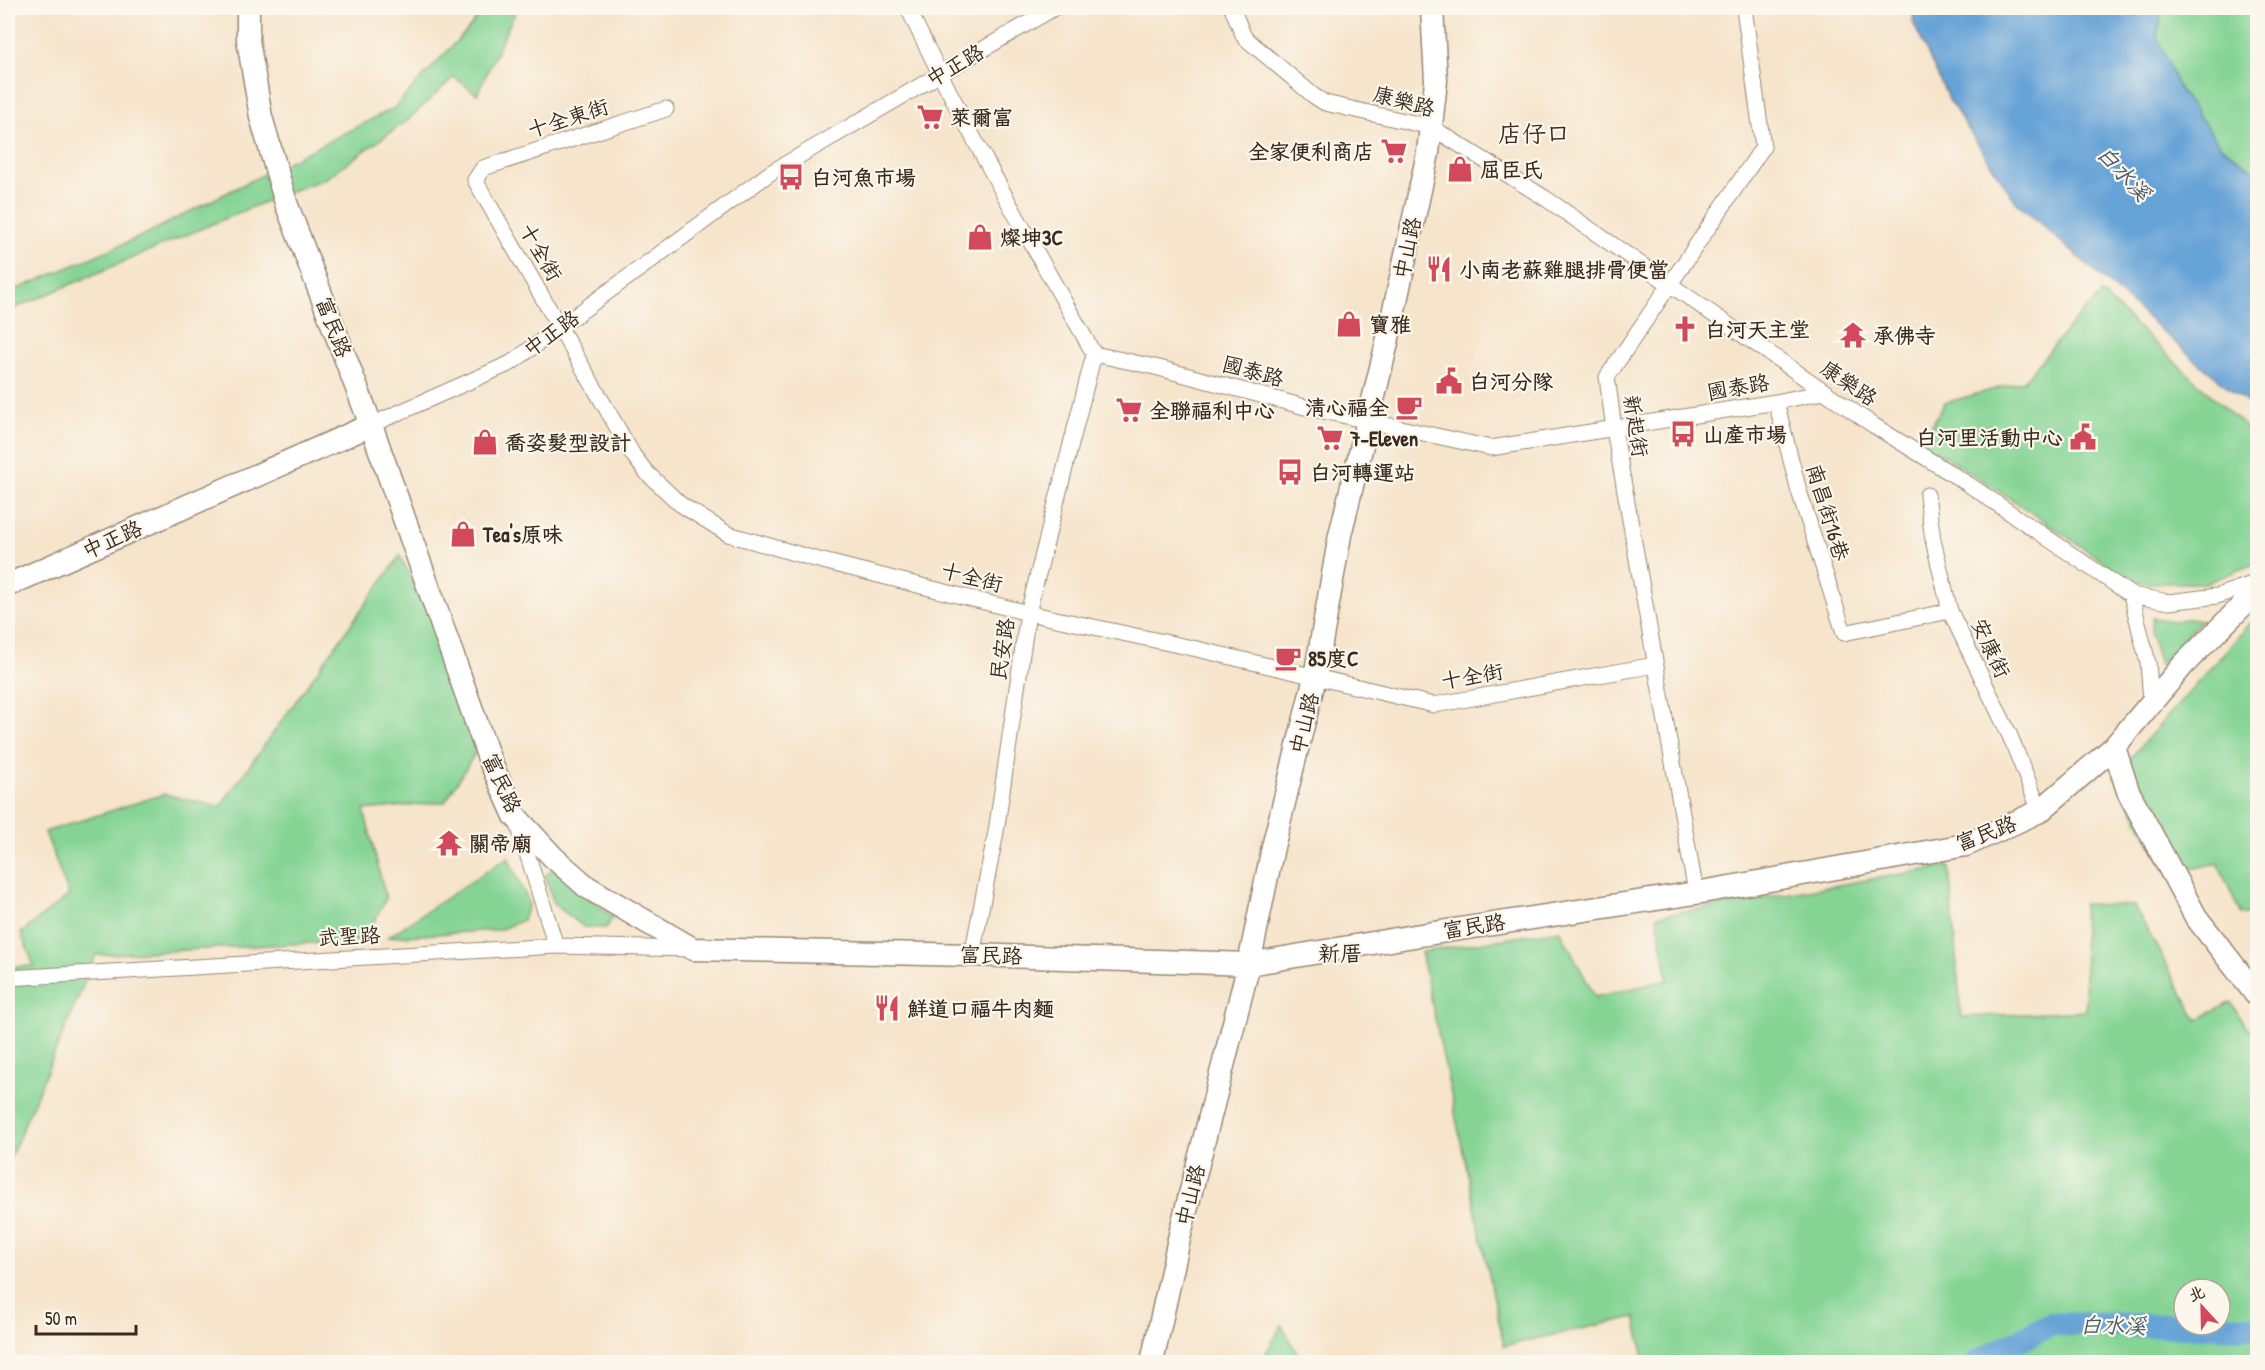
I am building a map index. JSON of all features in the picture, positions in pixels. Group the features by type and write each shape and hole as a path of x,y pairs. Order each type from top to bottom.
{"main road":[{"name":"富民路","path":"248,8 248,40 261,117 286,203 371,425 489,761 515,816 553,857 588,887 693,950 972,955 1249,964 1696,893 1966,845 2040,811 2114,747 2151,700 2184,664 2258,590"},
{"name":"中山路","path":"1152,1362 1181,1230 1249,964 1273,847 1315,677 1340,535 1428,153 1436,81 1432,8"},
{"name":"中正路","path":"8,585 371,425"},
{"path":"2114,747 2128,791 2196,917 2258,997"}],"street":[{"path":"908,8 939,75 996,183 1094,354"},
{"name":"中正路","path":"371,425 511,363 770,173 1054,8"},
{"name":"康樂路","path":"1232,8 1244,37 1314,96 1325,103 1431,127 1545,198 1824,392 1968,484 2131,595 2169,602 2217,596 2258,582"},
{"name":"新起街","path":"1696,893 1614,429 1607,377 1763,147 1744,8"},
{"name":"十全東街","path":"483,168 666,109"},
{"name":"十全街","path":"483,168 475,180 633,454 647,473 680,504 728,534 815,559 1028,613 1197,649 1434,705 1655,664"},
{"name":"國泰路","path":"1094,354 1155,367 1368,421 1491,448 1776,402 1824,392"},
{"name":"民安路","path":"972,955 996,832 1028,613 1094,354"},
{"name":"南昌街16巷","path":"1776,402 1799,491 1844,633 1950,611"},
{"name":"安康街","path":"1927,495 1933,540 1950,611 2010,736 2040,811"},
{"path":"2131,595 2148,663 2151,700"},
{"path":"515,816 556,945"},
{"name":"武聖路","path":"8,978 556,945 693,950"}],"green space":[{"path":"484,8 517,8 477,94 454,77 408,120 326,178 8,311 8,293 142,236 394,108 471,26"},
{"path":"2163,8 2257,8 2257,173 2220,145 2179,89 2156,36"},
{"path":"2102,294 2257,438 2257,563 2206,583 2135,583 1940,453 1920,444 1945,403 2024,381 2076,319"},
{"path":"400,556 456,666 479,747 445,802 364,810 386,899 364,940 96,955 8,1163 8,967 34,966 21,933 69,895 45,832 164,794 220,807"},
{"path":"2257,616 2257,911 2241,915 2218,863 2168,874 2114,776"},
{"path":"2152,618 2173,621 2190,618 2201,620 2160,664 2151,635"},
{"path":"508,857 529,903 523,920 499,930 388,937"},
{"path":"1949,866 1961,1017 2086,1011 2083,904 2134,906 2197,1020 2231,1002 2245,1026 2257,1033 2257,1362 1645,1362 1635,1317 1504,1346 1421,952 1560,930 1595,997 1668,980 1657,916"},
{"path":"553,869 613,917 606,928 584,927 554,904 545,876"},
{"path":"1282,1325 1302,1362 1261,1362"}],"water":[{"path":"1914,8 2163,8 2157,36 2179,89 2220,145 2257,173 2257,411 2195,360 2016,202 1949,100 1913,22"}],"waterway":[{"name":"白水溪","path":"1978,1362 2051,1324 2258,1327"}],"place":[{"name":"萊爾富","path":"930,117"},
{"name":"全家便利商店","path":"1394,151"},
{"name":"屈臣氏","path":"1460,169"},
{"name":"白河魚市場","path":"791,177"},
{"name":"燦坤3C","path":"980,237"},
{"name":"小南老蘇雞腿排骨便當","path":"1439,269"},
{"name":"寶雅","path":"1349,324"},
{"name":"白河天主堂","path":"1685,329"},
{"name":"承佛寺","path":"1853,335"},
{"name":"白河分隊","path":"1449,381"},
{"name":"清心福全","path":"1409,407"},
{"name":"全聯福利中心","path":"1129,410"},
{"name":"山產市場","path":"1683,434"},
{"name":"白河里活動中心","path":"2083,437"},
{"name":"7-Eleven","path":"1330,438"},
{"name":"喬姿髮型設計","path":"485,442"},
{"name":"白河轉運站","path":"1290,472"},
{"name":"Tea's原味","path":"463,534"},
{"name":"85度C","path":"1288,658"},
{"name":"關帝廟","path":"449,843"},
{"name":"鮮道口福牛肉麵","path":"887,1008"}],"district":[{"name":"店仔口","path":"1534,133"},
{"name":"新厝","path":"1340,953"}]}
